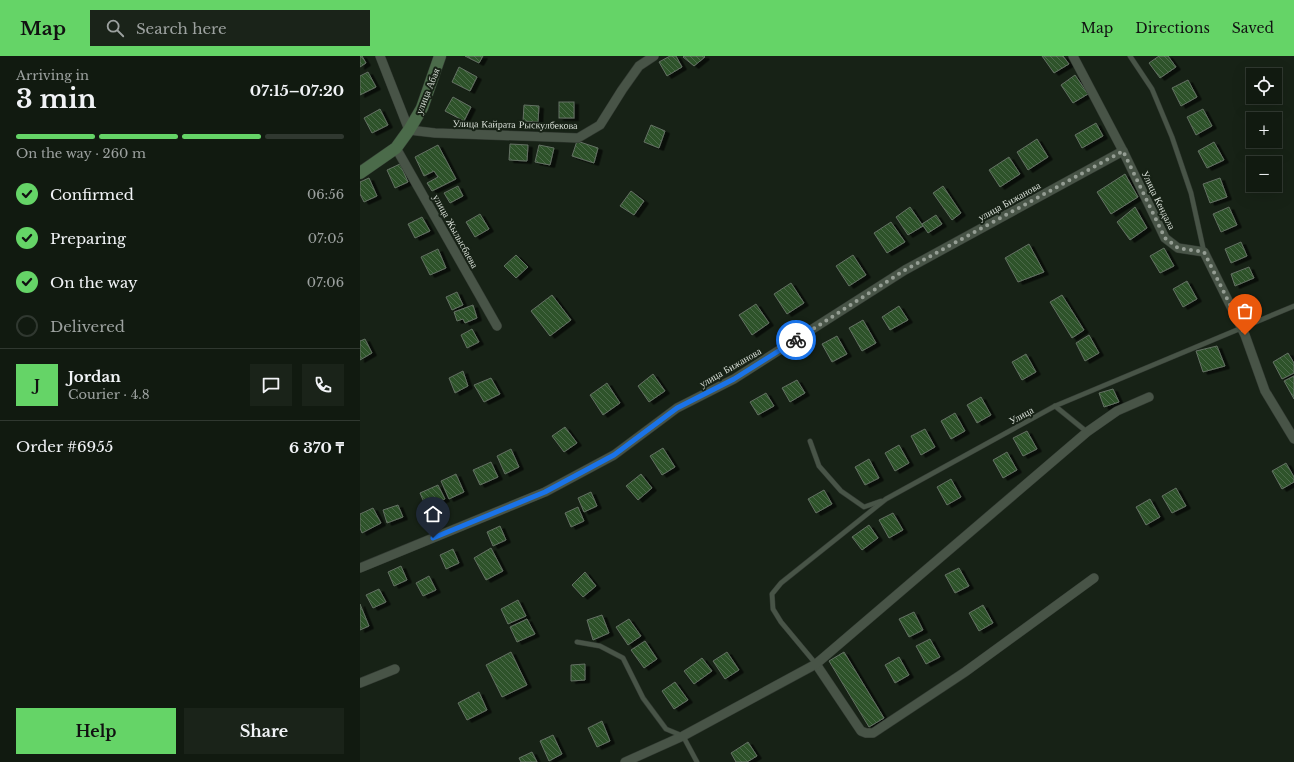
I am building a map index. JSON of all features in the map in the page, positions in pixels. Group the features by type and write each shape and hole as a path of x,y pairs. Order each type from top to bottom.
{"street":[{"path":"380,56 409,130"},
{"name":"улица Абая","path":"360,173 396,148 409,130 422,108 440,56"},
{"name":"Улица Кайрата Рыскулбекова","path":"409,130 435,133 578,138 600,125 639,66 654,56"},
{"name":"Улица Кендала","path":"1073,56 1123,151 1165,238 1178,248 1204,252"},
{"name":"улица Жылысбаева","path":"396,148 497,326"},
{"name":"улица Бижанова","path":"360,568 545,492 614,455 677,408 734,379 905,270 1123,151"},
{"path":"1204,252 1241,328 1265,390 1294,439"},
{"path":"625,762 641,759 816,664 1087,432 1117,411 1149,397"},
{"path":"816,664 861,730 866,733 873,733 965,672 1094,578"},
{"path":"360,683 395,669"}],"lane":[{"path":"1130,56 1152,89 1172,137 1191,193 1204,252"},
{"name":"Улица","path":"816,664 781,622 773,609 772,594 781,583 886,499 1055,406 1294,306"},
{"path":"1055,406 1087,432"},
{"path":"810,441 818,466 841,491 864,507 886,499"},
{"path":"577,642 600,646 623,658 642,698 666,729 683,736 698,762"}],"building":[{"path":"360,56 362,56 366,63 360,67"},
{"path":"465,56 483,56 479,63"},
{"path":"670,56 676,56 682,67 667,76 659,62"},
{"path":"1042,56 1063,56 1069,64 1054,73"},
{"path":"1159,56 1168,56 1176,67 1160,78 1149,63"},
{"path":"683,57 705,57 694,66"},
{"path":"459,67 477,77 470,91 452,82"},
{"path":"368,72 376,87 360,95 360,76"},
{"path":"1075,75 1088,94 1073,103 1061,85"},
{"path":"1188,80 1197,97 1181,106 1172,88"},
{"path":"453,97 471,107 464,121 445,111"},
{"path":"559,102 574,102 574,118 559,118"},
{"path":"524,105 539,106 538,122 523,121"},
{"path":"380,109 388,125 372,133 364,118"},
{"path":"1203,109 1212,126 1196,135 1187,117"},
{"path":"1096,123 1103,136 1082,148 1075,135"},
{"path":"651,125 665,131 659,148 644,142"},
{"path":"1037,139 1048,157 1028,170 1017,152"},
{"path":"577,141 598,148 594,163 572,156"},
{"path":"1214,142 1224,160 1207,168 1198,151"},
{"path":"510,144 528,145 527,161 509,160"},
{"path":"438,145 456,179 432,191 427,183 438,177 434,171 424,176 415,157"},
{"path":"539,145 554,148 550,165 535,162"},
{"path":"1009,157 1020,174 1000,187 989,170"},
{"path":"400,164 408,182 395,188 387,170"},
{"path":"1125,174 1138,197 1111,214 1097,192"},
{"path":"369,178 377,196 364,202 360,194 360,182"},
{"path":"1220,178 1227,197 1210,203 1203,184"},
{"path":"458,186 463,196 450,203 444,193"},
{"path":"943,186 961,213 952,220 933,193"},
{"path":"631,191 644,201 634,215 620,206"},
{"path":"910,207 923,226 908,235 896,217"},
{"path":"1135,207 1147,228 1130,240 1117,222"},
{"path":"1229,207 1237,225 1221,232 1213,214"},
{"path":"480,214 489,229 475,237 466,222"},
{"path":"936,215 942,224 928,233 922,224"},
{"path":"422,217 430,231 415,238 408,224"},
{"path":"891,222 905,242 887,253 874,233"},
{"path":"1241,242 1247,256 1231,263 1225,249"},
{"path":"1029,244 1044,272 1018,282 1005,258"},
{"path":"1164,248 1174,266 1160,273 1150,256"},
{"path":"438,249 446,268 430,275 421,257"},
{"path":"516,255 528,267 516,278 504,266"},
{"path":"853,255 866,275 849,286 836,266"},
{"path":"1249,267 1254,278 1235,286 1231,274"},
{"path":"1187,281 1197,299 1183,307 1173,289"},
{"path":"791,283 804,303 787,314 774,294"},
{"path":"457,292 463,305 452,310 446,297"},
{"path":"552,295 571,320 550,336 531,311"},
{"path":"1062,295 1084,330 1072,338 1050,302"},
{"path":"756,304 769,323 752,335 739,315"},
{"path":"473,305 477,318 465,323 463,319 457,321 454,312"},
{"path":"899,306 908,320 890,330 882,317"},
{"path":"863,320 876,343 862,351 849,328"},
{"path":"472,329 479,342 467,348 461,335"},
{"path":"1089,335 1099,353 1085,361 1076,343"},
{"path":"837,336 847,354 832,362 822,344"},
{"path":"365,339 372,353 360,360 360,341"},
{"path":"1217,346 1225,366 1203,372 1196,351"},
{"path":"1288,353 1294,363 1294,373 1282,379 1273,362"},
{"path":"1026,354 1036,372 1022,380 1012,362"},
{"path":"463,371 468,386 455,393 449,378"},
{"path":"653,374 665,391 649,402 638,386"},
{"path":"1294,376 1294,399 1284,381"},
{"path":"491,378 500,394 484,402 474,385"},
{"path":"797,380 805,393 790,402 782,388"},
{"path":"607,383 620,403 603,415 590,395"},
{"path":"1113,389 1119,402 1104,407 1099,393"},
{"path":"766,393 774,406 758,415 750,402"},
{"path":"981,397 991,415 977,423 967,405"},
{"path":"955,413 965,431 951,439 941,421"},
{"path":"565,427 577,443 564,452 552,436"},
{"path":"925,429 935,447 921,455 911,436"},
{"path":"1027,431 1037,449 1023,456 1013,438"},
{"path":"899,445 909,463 895,471 885,453"},
{"path":"663,448 675,467 662,475 650,456"},
{"path":"511,449 519,467 505,474 497,456"},
{"path":"1007,452 1017,470 1003,478 993,460"},
{"path":"869,459 879,478 865,485 855,467"},
{"path":"491,462 498,477 480,485 473,470"},
{"path":"1286,463 1294,477 1294,482 1282,489 1272,471"},
{"path":"456,474 464,492 449,499 441,481"},
{"path":"641,474 652,488 638,500 626,486"},
{"path":"951,479 961,497 947,505 937,487"},
{"path":"438,485 445,499 426,507 420,493"},
{"path":"1176,488 1186,506 1172,513 1162,496"},
{"path":"824,490 832,504 816,513 808,499"},
{"path":"591,492 597,506 584,512 578,498"},
{"path":"1150,499 1160,517 1146,525 1136,507"},
{"path":"398,505 403,517 387,523 383,510"},
{"path":"578,507 584,521 571,527 565,513"},
{"path":"373,508 381,523 362,533 360,528 360,514"},
{"path":"893,513 903,530 889,538 879,520"},
{"path":"869,525 878,538 862,550 852,537"},
{"path":"500,526 506,540 493,546 487,532"},
{"path":"491,548 503,571 486,580 474,558"},
{"path":"453,549 459,563 446,569 440,555"},
{"path":"401,566 407,580 394,586 388,572"},
{"path":"959,568 969,586 955,593 945,575"},
{"path":"585,572 596,586 583,597 572,585"},
{"path":"429,576 436,590 423,596 416,583"},
{"path":"379,589 386,602 373,608 366,595"},
{"path":"518,600 526,616 508,624 501,609"},
{"path":"360,604 369,626 360,630"},
{"path":"983,605 993,623 979,631 969,613"},
{"path":"914,612 923,630 909,637 899,619"},
{"path":"602,615 609,633 593,640 587,620"},
{"path":"527,619 535,634 517,642 510,627"},
{"path":"629,619 641,636 628,645 616,627"},
{"path":"930,639 940,657 926,664 916,646"},
{"path":"645,641 657,659 644,668 631,650"},
{"path":"511,652 527,685 502,697 486,665"},
{"path":"727,652 739,670 725,679 713,661"},
{"path":"844,652 884,718 869,727 829,661"},
{"path":"899,657 909,675 895,683 885,665"},
{"path":"702,658 712,671 694,684 684,671"},
{"path":"585,664 585,680 571,681 571,665"},
{"path":"675,682 688,700 674,709 662,691"},
{"path":"479,692 487,710 467,720 458,703"},
{"path":"602,721 610,741 597,747 588,728"},
{"path":"553,735 562,754 549,761 540,741"},
{"path":"748,742 757,756 747,762 736,762 731,753"},
{"path":"532,752 537,762 521,762 519,758"}],"way so far":[{"path":"796,340 905,270 1123,151 1165,238 1178,248 1204,252 1245,335"}],"route":[{"path":"433,538 545,492 614,455 677,408 734,379 796,340"}]}
